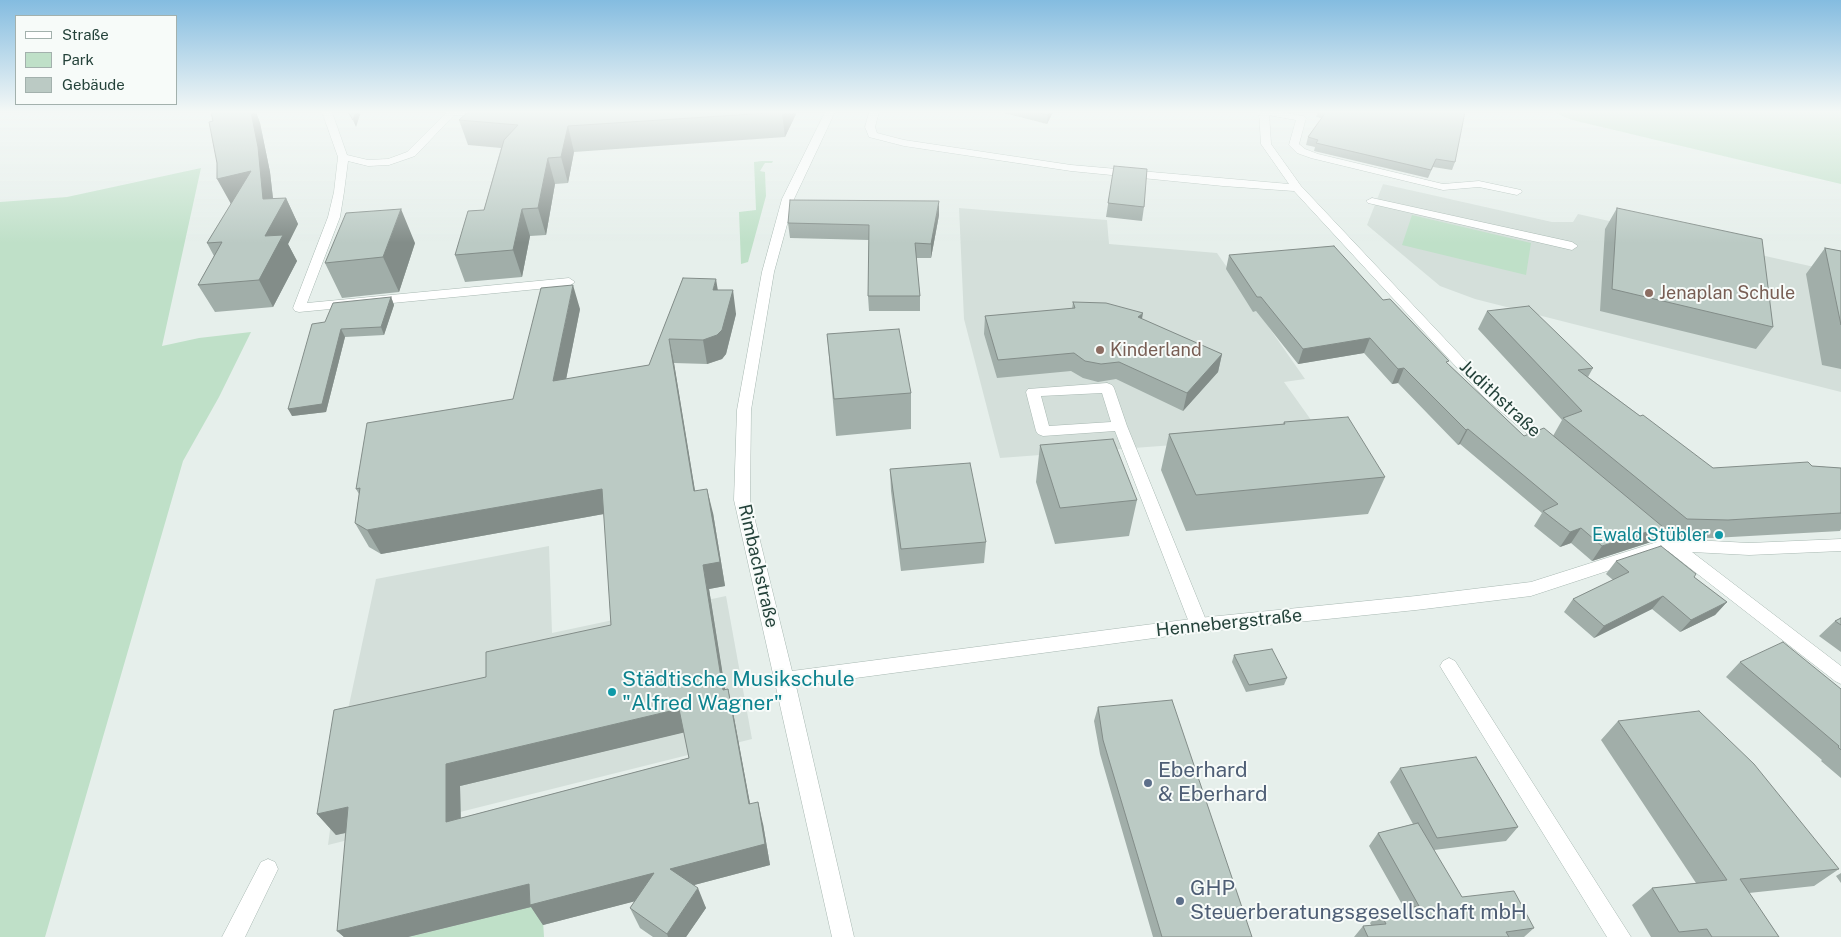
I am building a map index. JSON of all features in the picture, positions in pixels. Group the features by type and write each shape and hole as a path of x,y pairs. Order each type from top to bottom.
{"street":[{"path":"406,156 389,162 368,163 343,157 334,217 299,308 568,282"},
{"name":"Rimbachstraße","path":"808,156 786,208 768,272 744,410 742,500 843,937"},
{"path":"989,156 1071,168 1223,183 1297,188"},
{"name":"Judithstraße","path":"1274,156 1297,188 1490,394 1564,457"},
{"path":"1314,156 1443,187 1479,184 1517,192"},
{"path":"1372,201 1572,246"},
{"path":"1120,426 1043,431 1033,392 1107,388 1120,426 1199,625"},
{"path":"1631,513 1668,544 1841,676"},
{"path":"1668,544 1749,549 1841,544"},
{"name":"Hennebergstraße","path":"785,680 1199,625 1399,605 1531,589 1668,544"},
{"path":"1449,666 1620,937"},
{"path":"233,937 268,869"}],"shaded area":[{"name":"Jenaplan Schule","path":"1383,184 1552,222 1573,222 1578,214 1841,273 1841,392 1475,299 1440,286 1367,225"},
{"path":"959,208 1107,220 1109,244 1217,253 1305,379 1284,382 1321,434 1000,458 964,319"},
{"path":"549,546 552,633 726,596 752,739 328,845 343,733 376,579"}],"green space":[{"path":"1722,156 1841,156 1841,184"},
{"path":"773,161 772,163 765,163 760,171 765,172 766,196 748,262 741,264 739,212 756,210 754,162"},
{"path":"201,168 162,346 199,338 251,332 219,397 183,461 45,937 0,937 0,202 67,197"},
{"path":"1412,215 1531,243 1526,275 1402,245"},
{"path":"542,904 544,937 408,937"}],"building":[{"path":"216,156 259,156 263,199 286,198 265,236 283,235 259,280 198,285 222,242 207,243 251,171 217,179"},
{"path":"500,156 561,156 548,158 538,208 522,209 513,250 455,255 468,211 484,210"},
{"path":"1370,156 1456,156 1455,162 1436,159 1431,170"},
{"path":"1114,166 1147,169 1144,207 1108,203"},
{"path":"790,200 939,201 931,244 915,243 920,296 868,296 869,225 788,223"},
{"path":"1617,208 1762,239 1773,327 1612,289"},
{"path":"401,209 383,257 325,263 346,213"},
{"path":"1334,246 1383,300 1390,299 1449,361 1446,362 1524,436 1544,428 1663,527 1602,546 1581,528 1570,532 1543,511 1558,504 1468,429 1466,430 1404,368 1398,369 1370,338 1303,349 1261,297 1257,297 1229,255"},
{"path":"1825,248 1841,251 1841,325"},
{"path":"683,278 716,279 713,290 733,290 722,330 717,335 703,340 669,339 694,491 707,489 720,562 703,565 723,690 728,689 749,804 758,802 765,844 670,869 698,888 667,934 630,908 654,873 530,905 529,884 337,931 348,807 317,814 334,710 486,677 486,652 611,625 602,489 367,530 355,523 360,488 356,489 367,423 513,399 541,288 573,285 553,381 649,365","holes":["679,709 689,758 446,822 446,764"]},
{"path":"391,297 381,327 341,329 322,404 288,409 312,324 325,322 333,303"},
{"path":"1073,302 1106,303 1143,313 1138,317 1222,354 1187,393 1119,362 1101,364 1085,361 1074,353 998,360 985,316 1075,308"},
{"path":"1529,306 1593,368 1578,370 1640,416 1643,415 1713,468 1808,462 1812,466 1841,468 1841,513 1728,520 1687,519 1563,418 1582,411 1487,311"},
{"path":"899,329 911,393 834,399 827,334"},
{"path":"1348,417 1385,477 1196,495 1169,434 1285,424 1284,422"},
{"path":"1113,439 1137,500 1060,508 1040,445"},
{"path":"970,463 986,542 901,549 890,469"},
{"path":"1661,546 1696,574 1694,577 1727,602 1691,620 1663,596 1604,626 1573,599 1629,572 1616,561"},
{"path":"1841,618 1841,625 1835,621"},
{"path":"1783,642 1841,689 1841,750 1839,746 1740,662"},
{"path":"1272,649 1287,678 1249,685 1234,655"},
{"path":"1172,700 1252,937 1162,937 1103,740 1098,707"},
{"path":"1699,711 1754,764 1839,869 1740,879 1779,937 1712,937 1707,929 1679,932 1652,888 1727,880 1618,721"},
{"path":"1476,757 1518,827 1437,838 1400,768"},
{"path":"1418,823 1462,897 1514,891 1534,928 1506,932 1509,937 1368,937 1363,926 1386,924 1380,912 1419,906 1378,833"}],"place":[{"name":"Jenaplan Schule","path":"1649,293"},
{"name":"Kinderland","path":"1100,350"},
{"name":"Ewald Stübler","path":"1719,535"},
{"name":"Städtische Musikschule \"Alfred Wagner\"","path":"612,692"},
{"name":"Eberhard & Eberhard","path":"1148,783"},
{"name":"GHP Steuerberatungsgesellschaft mbH","path":"1180,901"}]}
